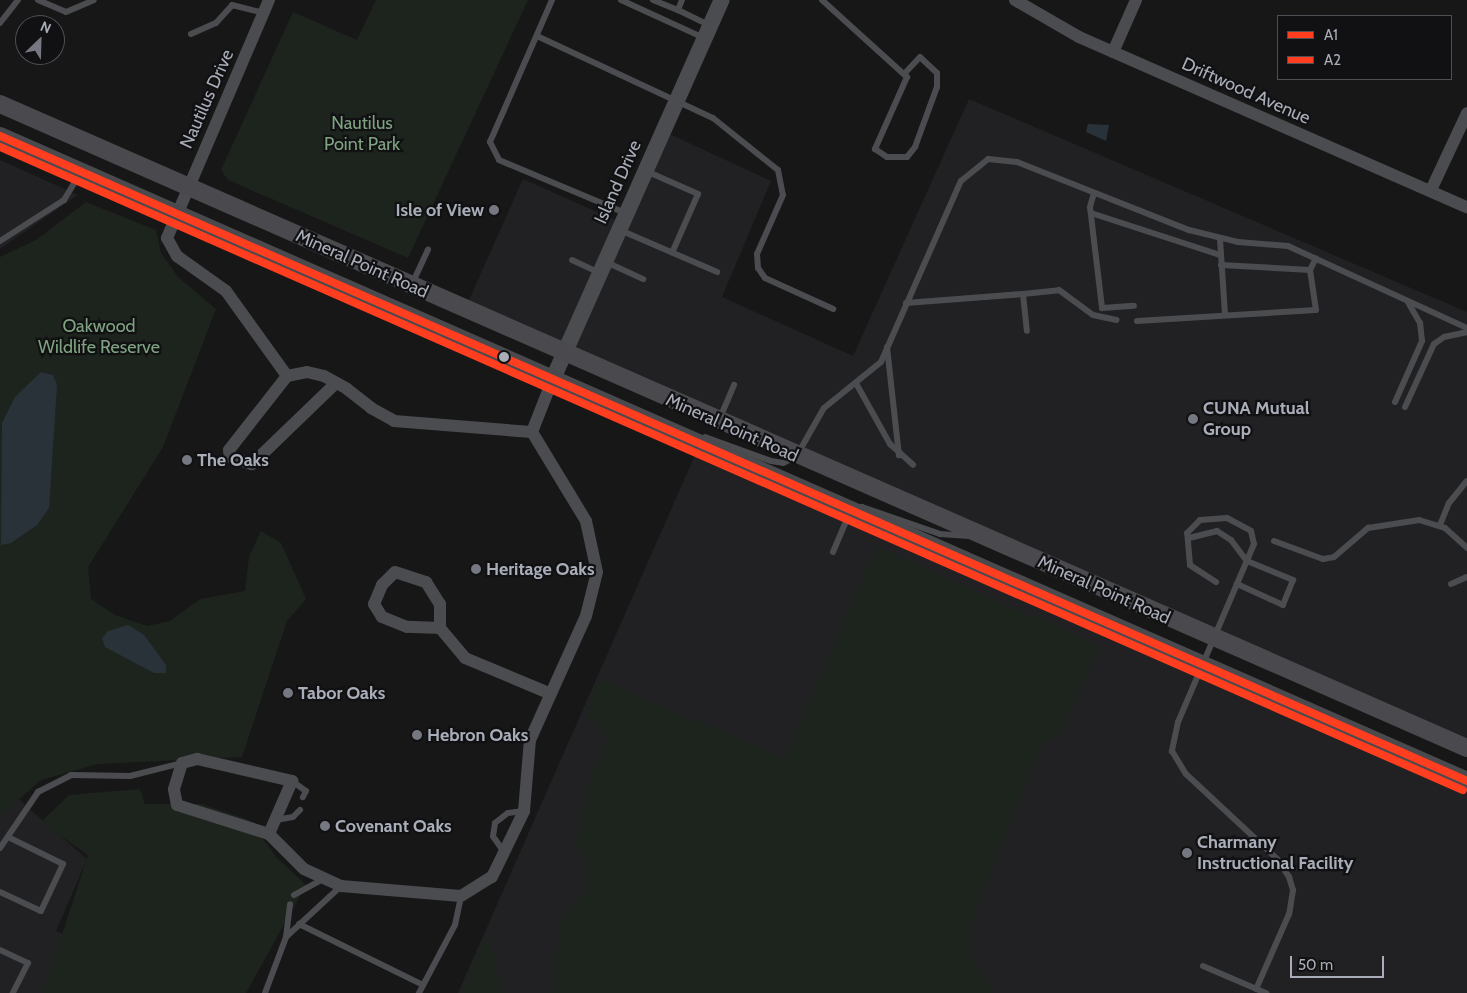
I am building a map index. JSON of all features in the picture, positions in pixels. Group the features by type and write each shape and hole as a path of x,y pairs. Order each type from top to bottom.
{"main road":[{"name":"Mineral Point Road","path":"0,104 187,188 564,352 796,457 1467,748"},
{"name":"Mineral Point Road","path":"0,136 176,212 552,381 1467,781"}],"street":[{"name":"Nautilus Drive","path":"269,0 167,234 174,252 226,291 287,376"},
{"name":"Island Drive","path":"552,381 722,0"},
{"name":"Driftwood Avenue","path":"1015,0 1054,25 1113,52 1467,206"},
{"path":"1113,52 1136,0"},
{"path":"1430,190 1467,113"},
{"path":"336,383 252,464 230,457 229,450 287,376 307,372 336,383 394,421 532,432"},
{"path":"532,432 552,381"},
{"path":"269,834 292,780 197,759 182,763 174,789 177,805 269,834 287,856 341,886 461,896 492,877 524,811 530,740 586,616 598,572 586,521 532,432"},
{"path":"440,628 407,628 382,617 374,604 382,585 395,572 426,582 440,604 440,628 465,658 551,694"}],"lane":[{"path":"0,23 18,0"},
{"path":"38,0 66,12 94,0"},
{"path":"552,0 490,142 499,160 626,213"},
{"path":"621,0 707,32"},
{"path":"653,0 678,10 707,32"},
{"path":"678,10 682,0"},
{"path":"822,0 907,77 875,149 887,157 907,157 915,147 937,87 937,73 920,57 904,74"},
{"path":"191,34 216,24 232,5 264,13"},
{"path":"537,36 713,118 778,170 782,195 757,254 758,268 765,278 833,309"},
{"path":"648,423 689,431 770,461 783,463 796,457 824,408 857,385 881,362 962,181 978,163 1006,158 1094,193 1220,239 1288,246 1467,328"},
{"path":"645,170 698,194 672,253"},
{"path":"0,241 64,200 82,171"},
{"path":"1094,193 1091,213 1102,308 1134,306"},
{"path":"1091,213 1220,255"},
{"path":"619,230 717,272"},
{"path":"1220,239 1225,315"},
{"path":"411,286 428,249"},
{"path":"1137,321 1316,310 1310,270 1316,258"},
{"path":"572,260 643,279"},
{"path":"1221,265 1310,270"},
{"path":"906,303 1059,290 1093,315 1116,320"},
{"path":"1024,294 1027,332"},
{"path":"1394,402 1422,341 1420,323 1408,302"},
{"path":"1405,407 1434,344 1444,336 1467,332"},
{"path":"887,346 899,455"},
{"path":"718,422 734,385"},
{"path":"857,385 899,455 913,464"},
{"path":"1440,525 1449,503 1467,481"},
{"path":"833,552 850,512 869,507 940,534 980,536"},
{"path":"1213,531 1215,518"},
{"path":"1216,582 1190,565 1188,533 1200,520 1227,518 1251,531 1254,544 1178,722 1172,751 1186,774 1277,859 1293,890 1289,914 1256,989"},
{"path":"1274,541 1323,560 1334,557 1357,535 1384,522 1419,520 1440,525 1467,548"},
{"path":"1189,538 1213,531 1231,540 1248,558 1293,580 1283,606 1237,584"},
{"path":"1452,584 1467,577"},
{"path":"0,848 38,792 71,775 130,776 182,763"},
{"path":"292,780 306,791 303,797"},
{"path":"275,820 293,817 300,810"},
{"path":"504,853 493,836 495,823 508,813 524,811"},
{"path":"0,892 41,912 63,864 8,837"},
{"path":"294,895 324,878"},
{"path":"286,937 341,886"},
{"path":"419,993 456,925 461,896"},
{"path":"265,993 286,937 290,904"},
{"path":"299,924 423,985"},
{"path":"0,950 28,963 13,993"},
{"path":"1203,966 1266,993"}],"shaded area":[{"path":"969,99 1467,312 1467,748 465,309 523,179 622,223 663,131 771,181 722,297 853,356"},
{"path":"1088,124 1109,125 1106,141 1086,132"},
{"path":"0,160 78,195 0,249"},
{"path":"41,372 53,375 57,385 49,508 37,525 11,543 1,545 2,423 15,397"},
{"path":"699,446 1467,781 1467,993 458,993"},
{"path":"128,625 144,635 166,665 166,673 154,673 105,647 102,638 108,631"},
{"path":"0,783 87,859 56,931 190,993 0,993"}],"green space":[{"name":"Nautilus Point Park","path":"376,0 528,0 408,258 228,180 221,170 293,12 357,40"},
{"name":"Oakwood Wildlife Reserve","path":"86,202 156,230 161,253 178,277 216,309 163,447 88,567 91,599 115,615 147,626 170,621 200,599 245,591 249,556 261,531 281,543 306,599 287,621 242,757 98,764 41,780 0,816 0,257 36,240"},
{"path":"876,547 1100,646 1058,740 1048,741 1039,751 970,925 968,953 993,993 551,993 561,920 585,892 590,870 576,845 591,777 609,738 585,715 599,680 785,758"},
{"path":"140,789 145,804 202,804 249,820 277,858 306,885 246,993 43,993 88,855 41,822 69,795"},
{"path":"485,937 496,957 497,977 504,993 461,993"}],"transit line":[{"name":"A1","path":"0,136 1467,781"},
{"name":"A2","path":"0,147 1463,790"}],"place":[{"name":"Isle of View","path":"494,210"},
{"name":"CUNA Mutual Group","path":"1193,419"},
{"name":"The Oaks","path":"187,460"},
{"name":"Heritage Oaks","path":"476,569"},
{"name":"Tabor Oaks","path":"288,693"},
{"name":"Hebron Oaks","path":"417,735"},
{"name":"Covenant Oaks","path":"325,826"},
{"name":"Charmany Instructional Facility","path":"1187,853"}]}
